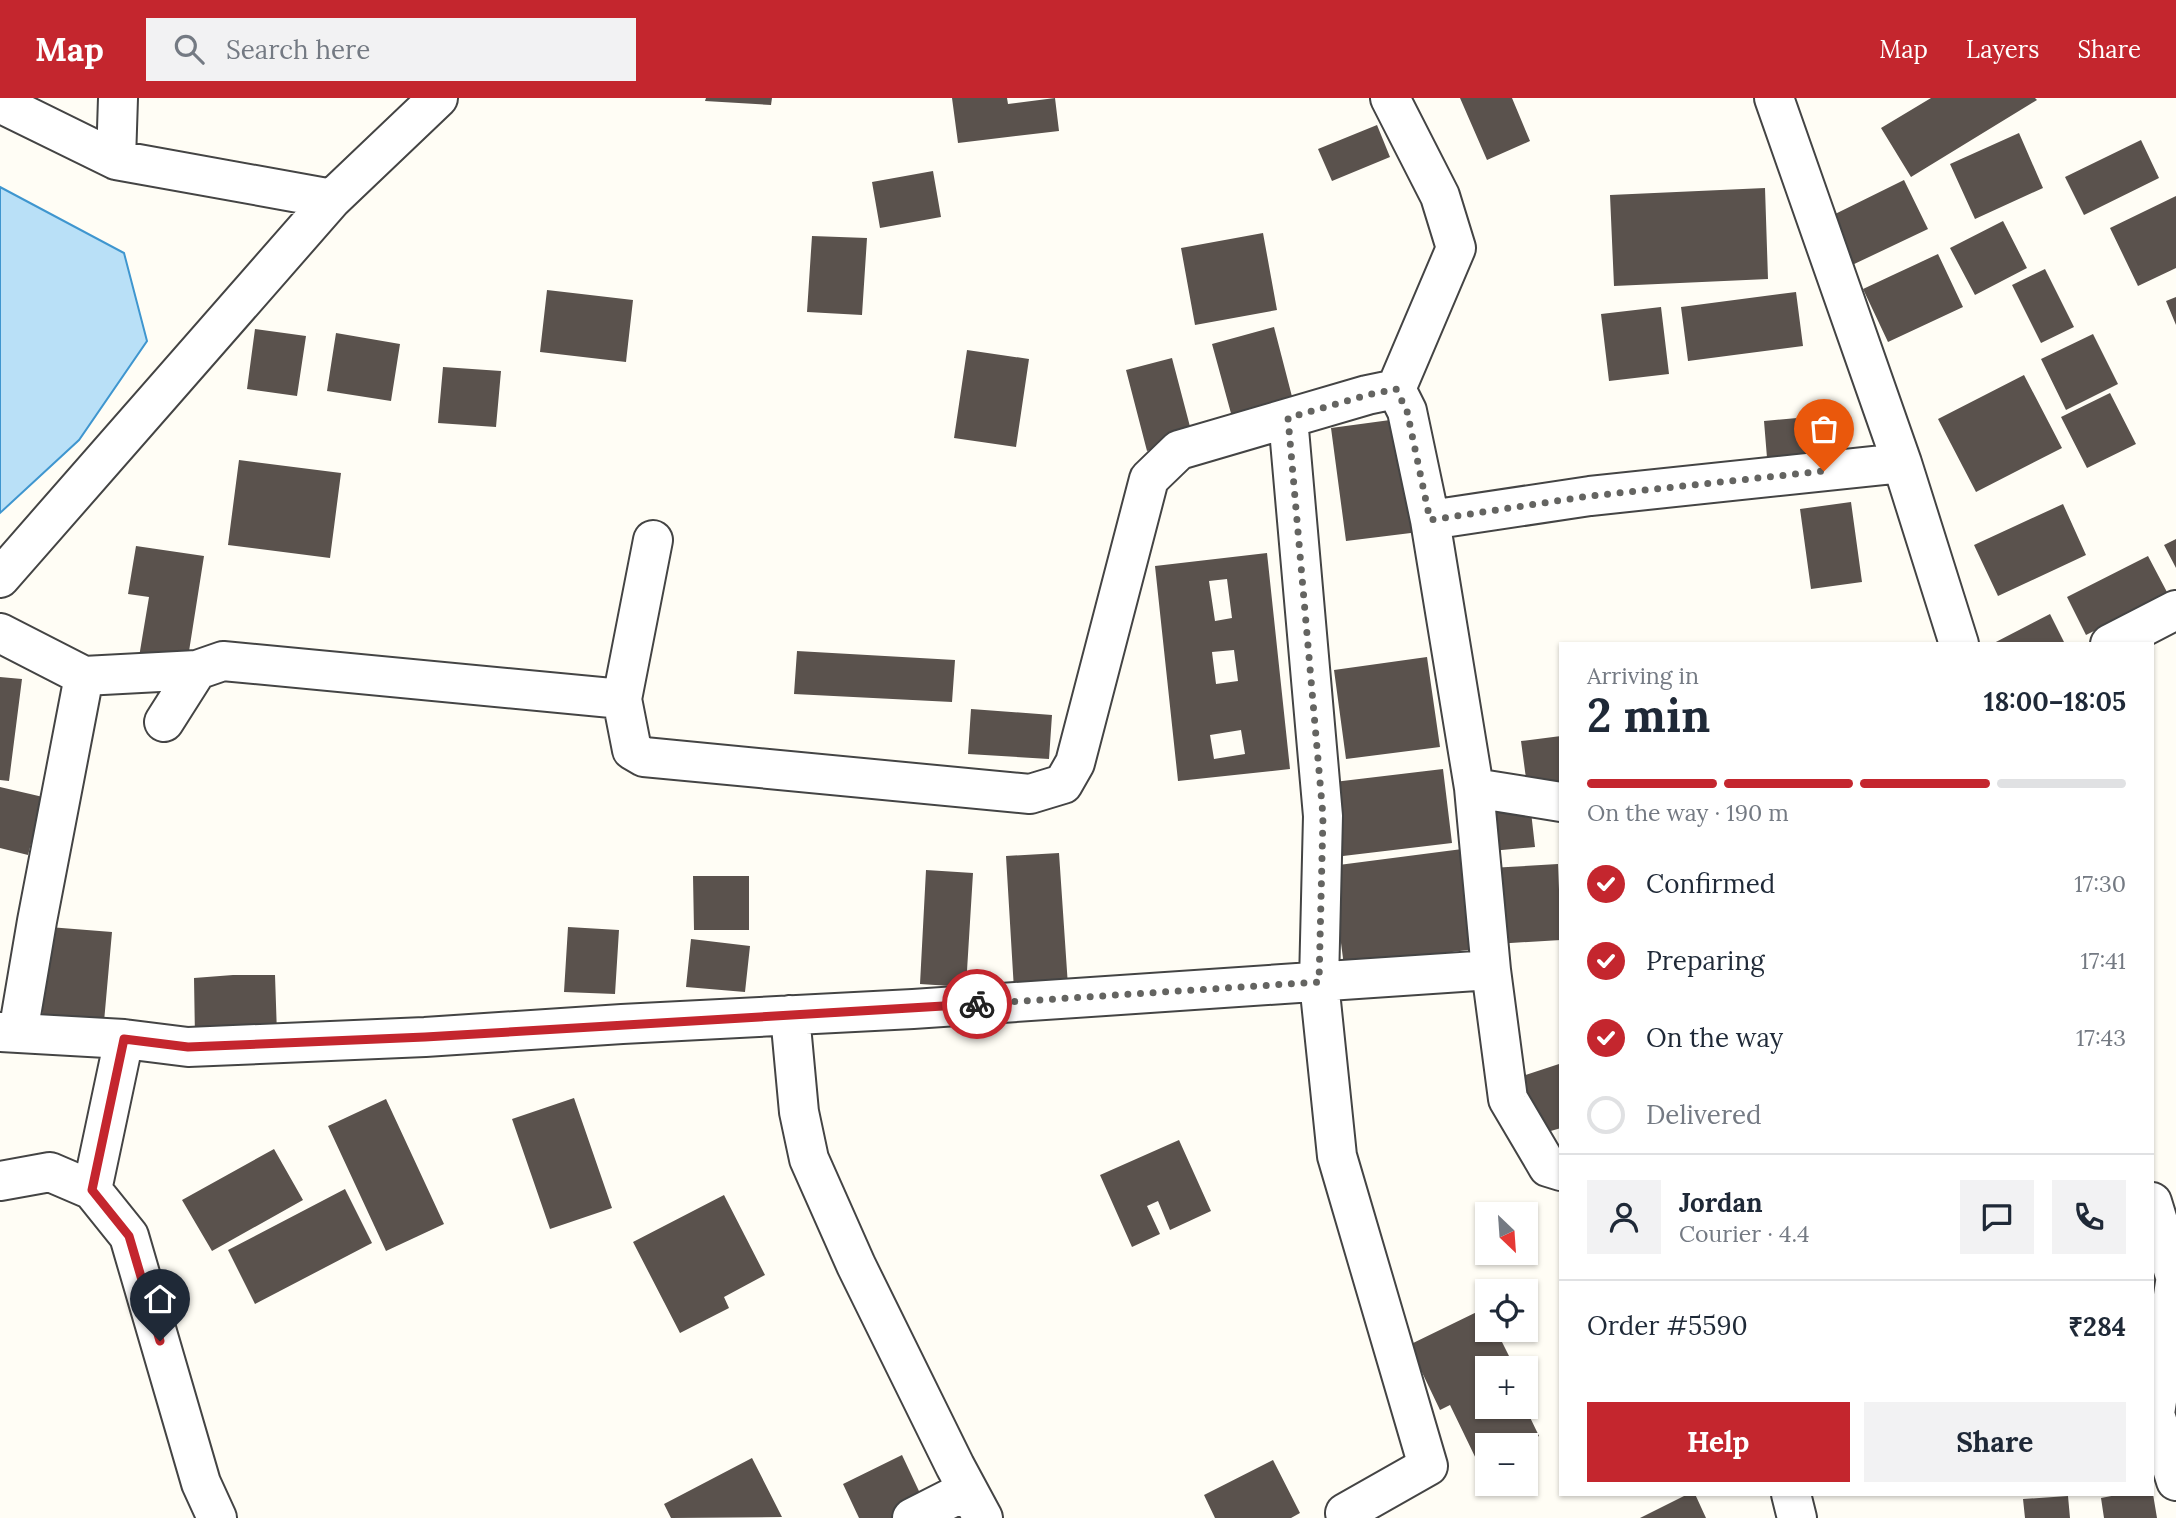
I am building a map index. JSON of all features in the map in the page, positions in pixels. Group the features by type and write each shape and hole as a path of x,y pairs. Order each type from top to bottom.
{"street":[{"path":"116,160 118,98"},
{"path":"0,578 332,199 438,98"},
{"path":"1390,98 1440,196 1456,248 1396,389 1407,411 1430,520 1474,788 1491,970 1508,1099 1548,1167 1559,1170"},
{"path":"1773,98 1902,463 1958,642"},
{"path":"0,103 116,160 332,199"},
{"path":"653,540 622,699 632,750 644,757 1030,794 1063,784 1074,762 1149,479 1179,450 1396,389"},
{"path":"1288,418 1323,816 1319,982 1337,1156 1428,1466 1345,1513 1348,1518"},
{"path":"1430,520 1590,496 1902,463"},
{"path":"2114,642 2176,610"},
{"path":"0,633 84,676 198,670 223,661 622,699"},
{"path":"164,722 198,670"},
{"path":"84,676 37,921 9,1033 124,1039 188,1047 425,1037 1491,970"},
{"path":"1474,788 1559,802"},
{"path":"790,1015 799,1112 809,1159 856,1265 975,1504 912,1518"},
{"path":"92,1190 124,1039"},
{"path":"0,1181 50,1172 92,1190 129,1236 201,1483 217,1518"},
{"path":"2154,1208 2176,1276 2154,1414 2176,1482"},
{"path":"1792,1496 1797,1518"}],"water":[{"path":"0,187 124,253 147,341 79,440 0,513"}],"building":[{"path":"706,98 772,98 771,105 705,101"},
{"path":"952,98 1007,98 1008,104 1055,98 1059,131 958,143"},
{"path":"1460,98 1512,98 1530,141 1487,160"},
{"path":"1931,98 2037,100 1911,177 1881,128"},
{"path":"1377,125 1390,157 1332,181 1318,149"},
{"path":"2019,133 2043,188 1975,219 1950,164"},
{"path":"2141,140 2159,178 2084,215 2065,177"},
{"path":"933,171 941,217 880,228 872,182"},
{"path":"1904,180 1928,229 1850,266 1827,218"},
{"path":"1765,188 1768,279 1614,286 1610,195"},
{"path":"2176,196 2176,268 2138,286 2110,228"},
{"path":"2003,221 2027,268 1975,295 1950,248"},
{"path":"1263,233 1277,310 1195,325 1181,248"},
{"path":"812,236 867,238 862,315 807,312"},
{"path":"1938,254 1963,307 1888,342 1863,289"},
{"path":"2045,269 2074,327 2041,343 2012,285"},
{"path":"547,290 633,300 626,362 540,352"},
{"path":"1796,292 1803,346 1688,361 1681,307"},
{"path":"2176,297 2176,325 2166,301"},
{"path":"1661,307 1669,374 1609,381 1601,314"},
{"path":"1274,327 1296,412 1235,428 1212,344"},
{"path":"255,329 306,336 297,396 247,389"},
{"path":"336,333 400,344 391,401 327,391"},
{"path":"2093,334 2118,384 2066,410 2041,359"},
{"path":"967,350 1029,359 1016,447 954,438"},
{"path":"1172,358 1193,438 1147,451 1126,370"},
{"path":"443,367 501,371 496,427 438,423"},
{"path":"2024,375 2062,448 1976,492 1938,419"},
{"path":"2110,393 2136,444 2087,468 2061,417"},
{"path":"1830,415 1834,464 1768,470 1764,421"},
{"path":"1405,418 1419,532 1346,541 1331,428"},
{"path":"239,460 341,473 330,558 228,545"},
{"path":"1851,502 1862,582 1811,589 1800,509"},
{"path":"2063,504 2086,555 1998,596 1974,545"},
{"path":"2176,539 2176,568 2164,545"},
{"path":"136,546 204,556 187,664 139,657 149,597 128,594"},
{"path":"1267,553 1290,769 1178,781 1155,566","holes":["1227,579 1232,618 1215,621 1209,581","1234,650 1238,681 1216,684 1212,652","1241,730 1245,754 1214,759 1210,735"]},
{"path":"2148,556 2168,594 2086,635 2067,597"},
{"path":"2050,614 2064,642 1996,642"},
{"path":"797,651 955,660 952,702 794,694"},
{"path":"1427,657 1440,747 1346,759 1334,670"},
{"path":"0,677 22,679 9,781 0,780"},
{"path":"971,709 1052,715 1049,759 968,754"},
{"path":"1559,736 1559,781 1527,786 1521,741"},
{"path":"1443,769 1452,843 1343,856 1334,782"},
{"path":"0,787 43,797 28,855 0,848"},
{"path":"1530,803 1535,847 1491,851 1487,807"},
{"path":"1470,848 1483,948 1344,966 1331,866"},
{"path":"1059,853 1068,986 1014,990 1006,856"},
{"path":"1558,864 1559,940 1495,944 1490,868"},
{"path":"926,870 973,873 966,987 920,984"},
{"path":"693,876 749,876 749,930 694,930"},
{"path":"49,927 112,932 104,1022 42,1017"},
{"path":"568,927 619,930 615,994 564,992"},
{"path":"691,939 750,946 745,992 686,987"},
{"path":"275,975 277,1034 195,1038 194,978"},
{"path":"1559,1064 1559,1129 1537,1135 1519,1077"},
{"path":"574,1098 612,1208 550,1229 512,1119"},
{"path":"386,1099 444,1224 386,1251 328,1126"},
{"path":"1179,1140 1211,1211 1170,1230 1158,1201 1147,1206 1160,1234 1132,1247 1100,1175"},
{"path":"274,1149 303,1200 212,1251 182,1200"},
{"path":"345,1189 372,1243 255,1304 228,1250"},
{"path":"724,1195 765,1275 724,1297 729,1308 680,1333 633,1242"},
{"path":"1475,1313 1475,1342 1502,1342 1509,1356 1475,1356 1475,1419 1531,1419 1538,1433 1475,1433 1475,1457 1450,1405 1440,1410 1409,1345"},
{"path":"902,1455 926,1506 902,1518 859,1518 843,1484"},
{"path":"752,1458 782,1517 671,1518 664,1504"},
{"path":"1273,1460 1300,1513 1291,1518 1215,1518 1204,1495"},
{"path":"1684,1496 1696,1496 1706,1518 1640,1518"},
{"path":"2068,1496 2070,1518 2025,1518 2023,1499"},
{"path":"2153,1496 2157,1518 2104,1518 2101,1498"}],"way so far":[{"path":"977,1004 1319,982 1323,816 1288,418 1396,389 1407,411 1430,520 1590,496 1824,471"}],"route":[{"path":"160,1341 129,1236 92,1190 124,1039 188,1047 425,1037 977,1004"}]}
